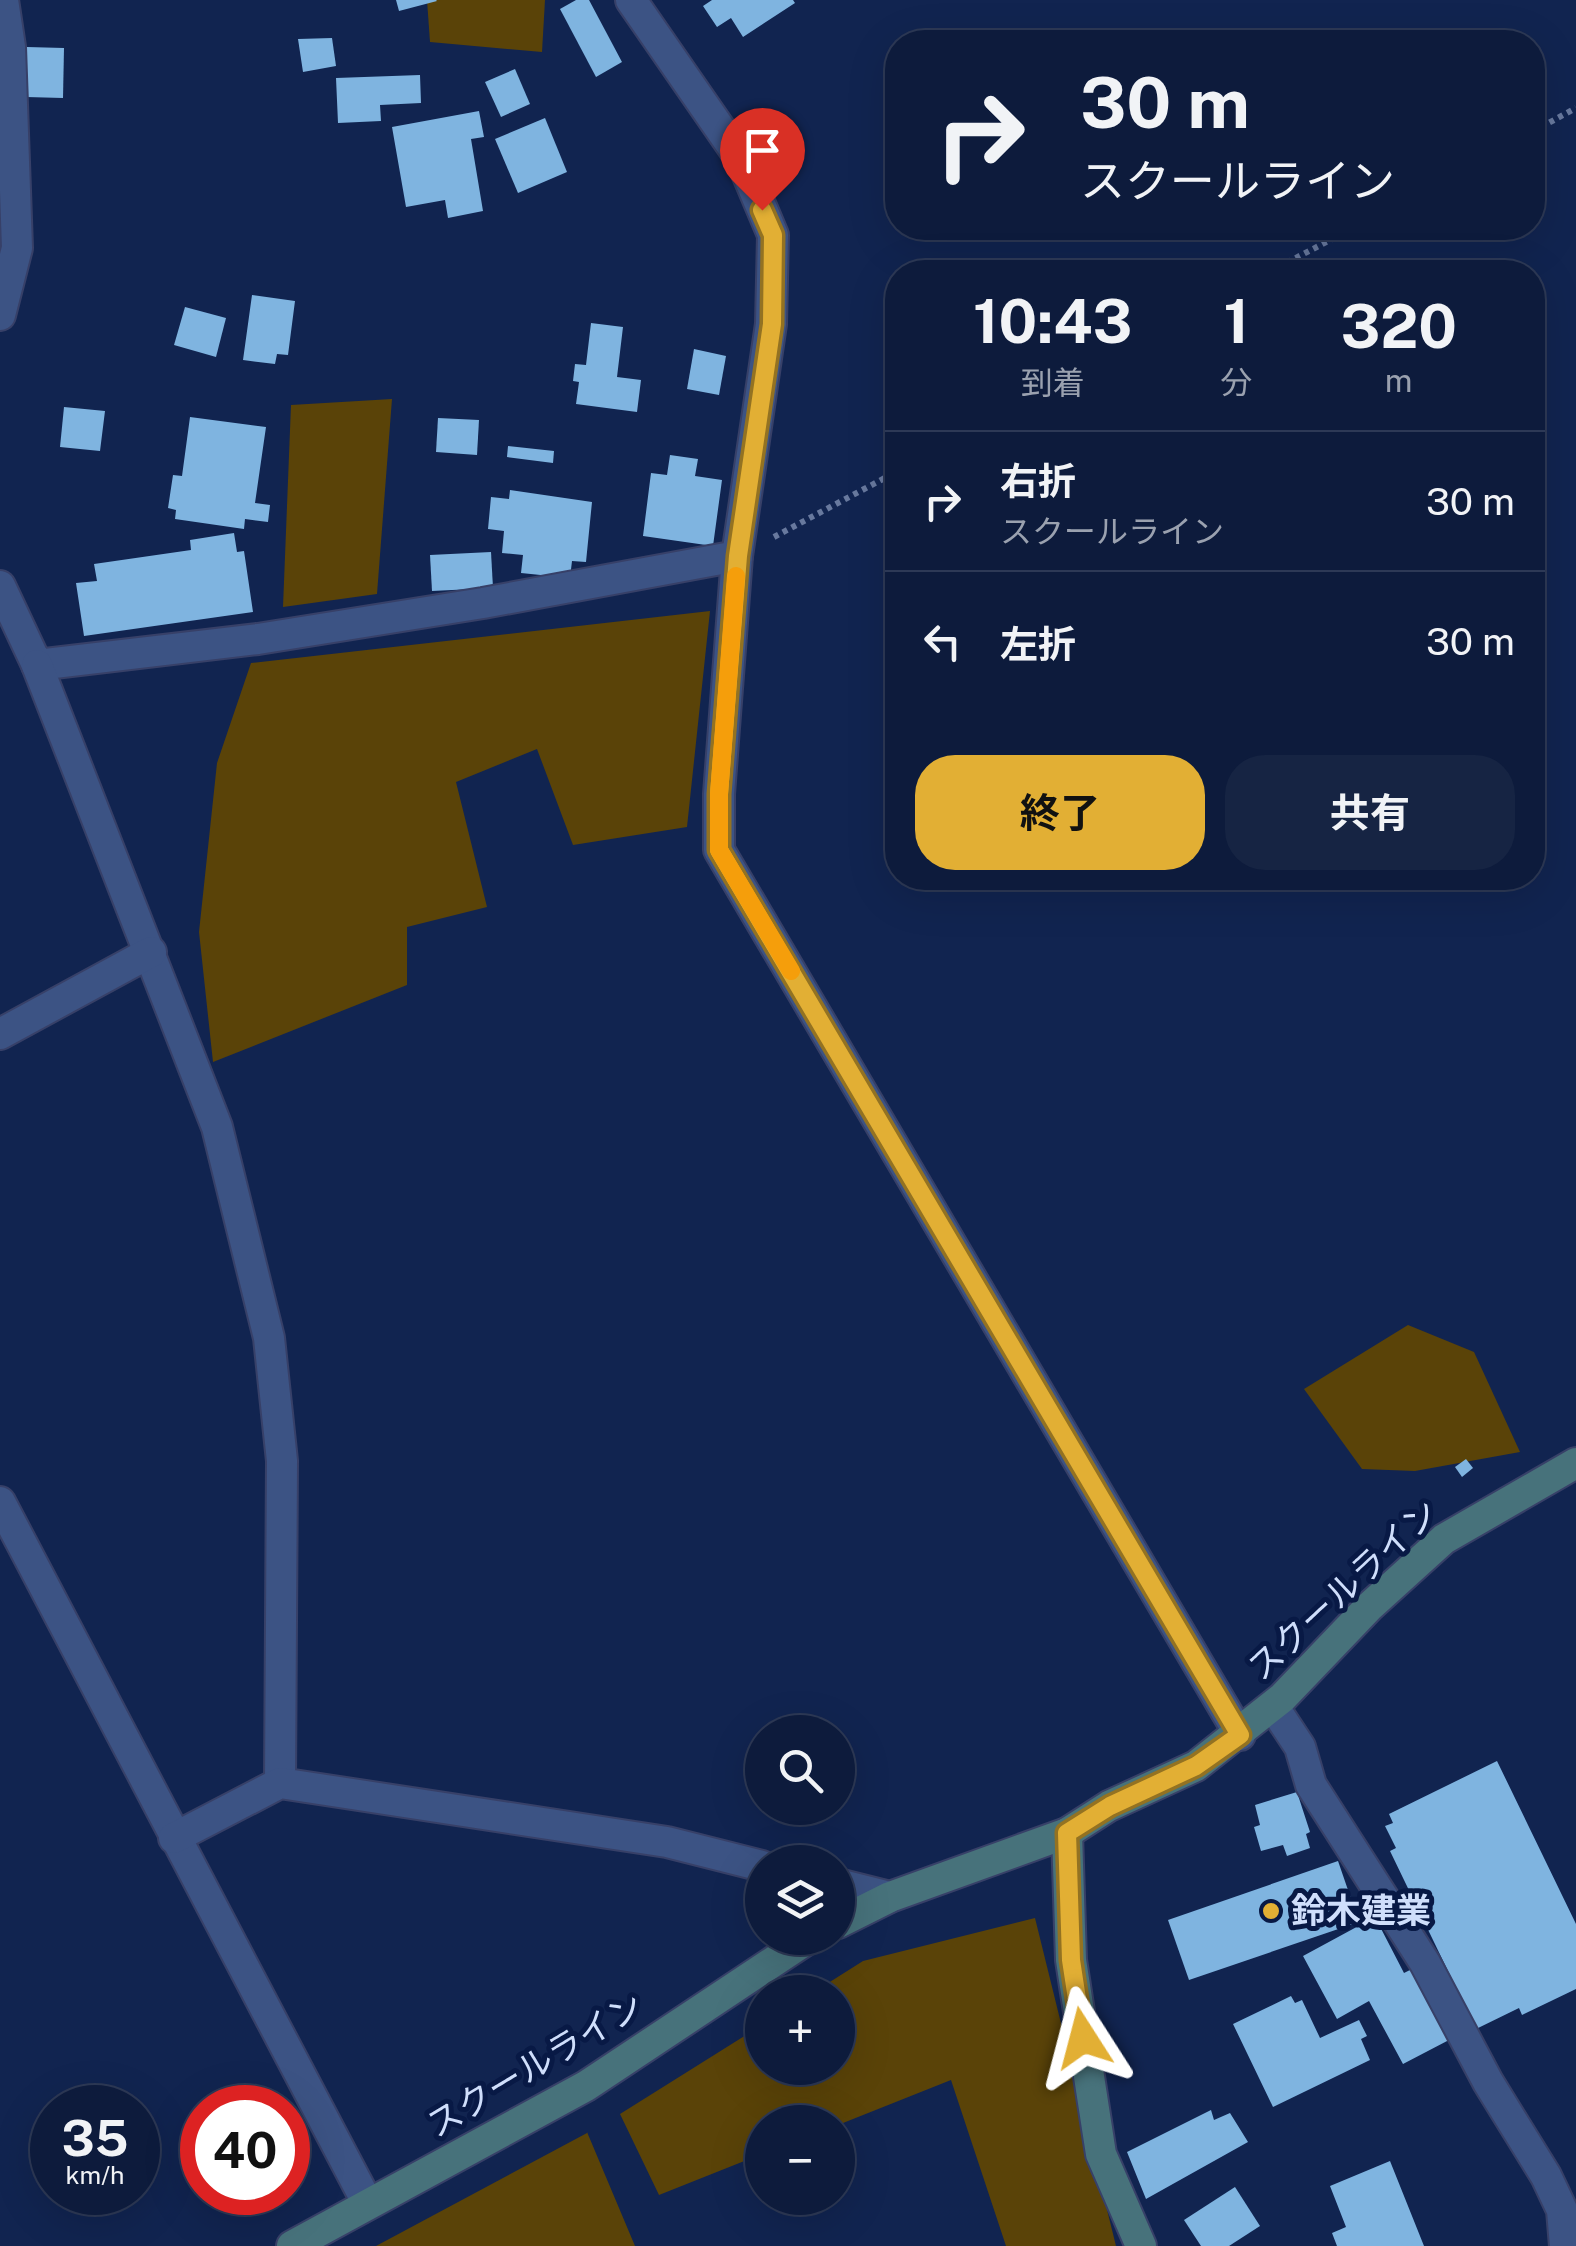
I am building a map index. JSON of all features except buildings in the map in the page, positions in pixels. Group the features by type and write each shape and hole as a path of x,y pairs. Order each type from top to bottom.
{"street":[{"path":"0,315 17,248 10,46 3,0"},
{"path":"631,0 741,158 773,235 772,324 738,556 719,794 719,850 1240,1735"},
{"path":"37,665 276,636 738,556"},
{"path":"0,586 37,665 217,1127 269,1338 282,1461 280,1784"},
{"path":"0,1034 151,952"},
{"name":"スクールライン","path":"855,1914 890,1897 1067,1833 1110,1806 1196,1766 1273,1706 1369,1608 1444,1539 1576,1464"},
{"path":"0,1502 368,2204"},
{"path":"1273,1706 1300,1747 1311,1784 1425,1963 1488,2082 1546,2176 1562,2210 1565,2246"},
{"path":"174,1838 280,1784 667,1842 745,1862"},
{"path":"1067,1833 1071,1960 1101,2154 1141,2246"},
{"path":"855,1888 890,1897"},
{"name":"スクールライン","path":"292,2246 586,2086 784,1955"}],"path":[{"path":"1545,125 1576,108"},
{"path":"1292,260 1330,240"},
{"path":"738,556 885,478"}],"shaded area":[{"path":"427,0 545,0 542,52 430,42"},
{"path":"392,399 377,594 283,607 291,405"},
{"path":"710,611 687,827 573,845 537,749 456,782 487,907 407,927 407,985 213,1062 199,932 217,763 251,663"},
{"path":"1408,1325 1474,1352 1520,1452 1415,1471 1362,1469 1304,1389"},
{"path":"1035,1918 1116,2246 1006,2246 951,2080 855,2118 855,2105 745,2105 745,2161 659,2195 620,2114 745,2036 745,2085 855,2085 855,1975 841,1975 863,1961"},
{"path":"587,2133 635,2246 376,2246"}],"slow traffic":[{"path":"736,576 719,794 719,850 791,971"}],"place":[{"name":"鈴木建業","path":"1271,1911"}],"route":[{"path":"762,210 773,235 772,324 738,556 719,794 719,850 1240,1735 1196,1766 1110,1806 1067,1833 1071,1960 1083,2038"}]}
